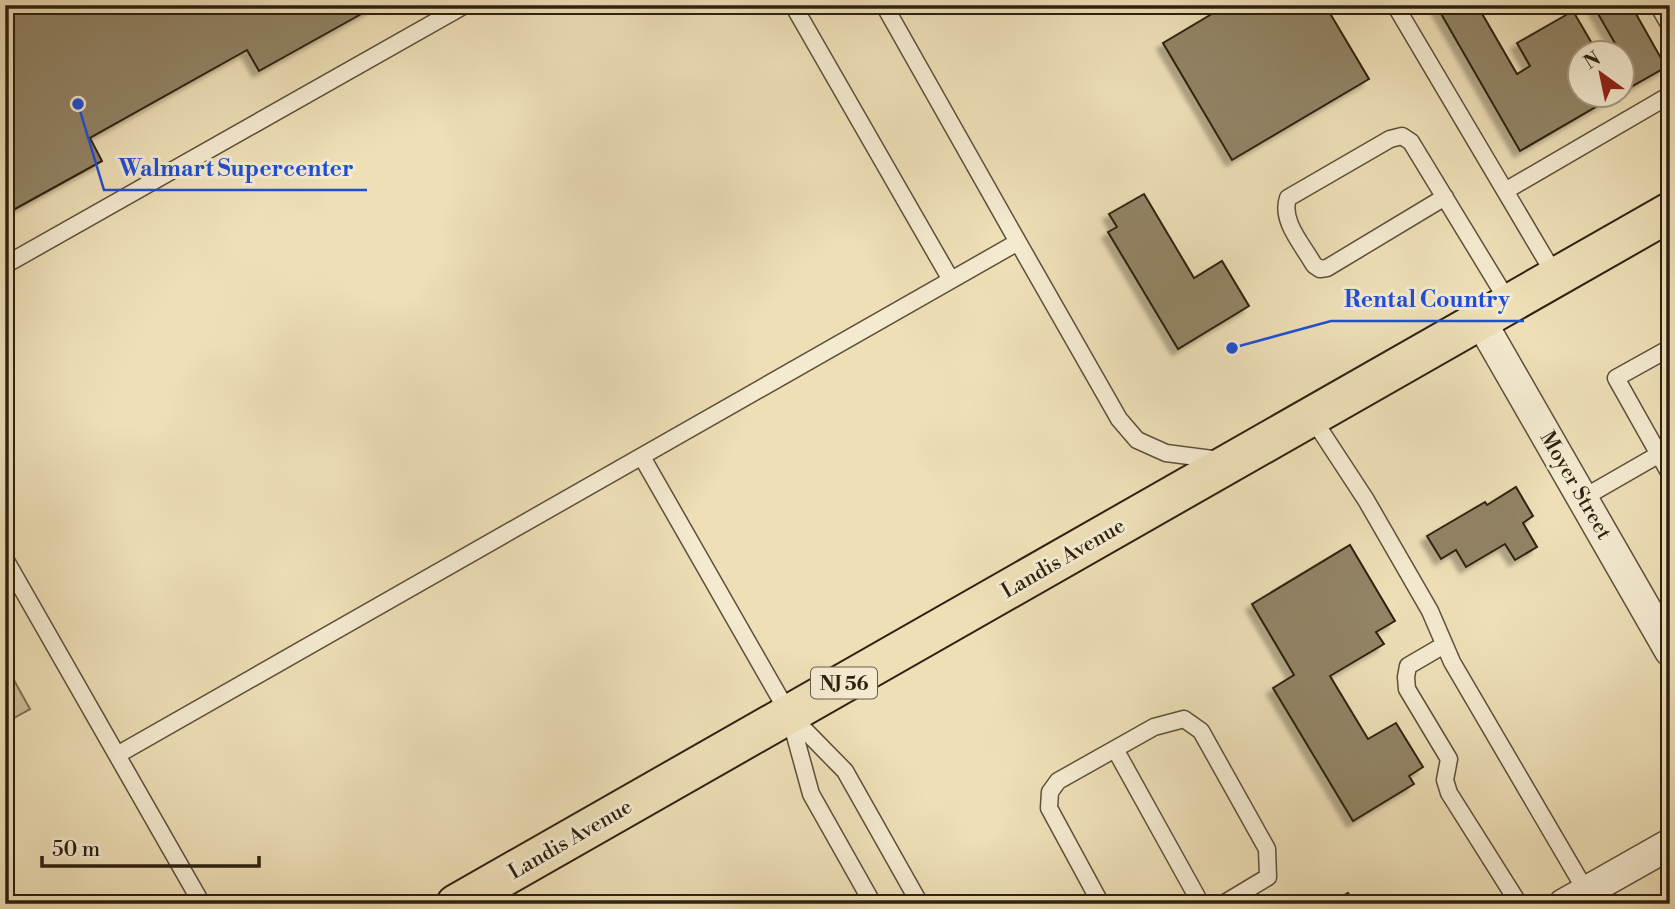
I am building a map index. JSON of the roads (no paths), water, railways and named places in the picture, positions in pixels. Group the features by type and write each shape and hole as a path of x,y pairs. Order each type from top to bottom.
{"main road":[{"name":"Landis Avenue","path":"456,904 1670,212"}],"street":[{"name":"Moyer Street","path":"1495,311 1583,498 1670,651"},
{"path":"1575,898 1670,844"}],"lane":[{"path":"5,265 465,5"},
{"path":"793,5 951,280"},
{"path":"884,5 1119,419 1137,440 1166,453 1233,461"},
{"path":"1395,5 1556,276"},
{"path":"1658,5 1670,26"},
{"path":"1505,191 1670,95"},
{"path":"1445,197 1327,268 1320,269 1314,265 1285,216 1288,198 1390,139 1402,136 1411,142 1445,197 1495,311"},
{"path":"117,755 1018,242"},
{"path":"1670,348 1616,378 1664,451 1670,474"},
{"path":"1311,416 1366,500 1430,611 1452,662 1575,898"},
{"path":"1583,498 1664,451"},
{"path":"642,457 789,714 811,794 873,904"},
{"path":"5,559 202,904"},
{"path":"1444,645 1408,666 1406,689 1449,759 1445,780 1450,793 1519,904"},
{"path":"789,714 845,771 920,904"},
{"path":"1101,904 1049,808 1051,792 1058,781 1154,727 1184,719 1201,731 1267,849 1268,877 1223,904"},
{"path":"1115,749 1201,904"}],"place":[{"name":"Walmart Supercenter","path":"78,104"},
{"name":"Rental Country","path":"1232,348"}]}
